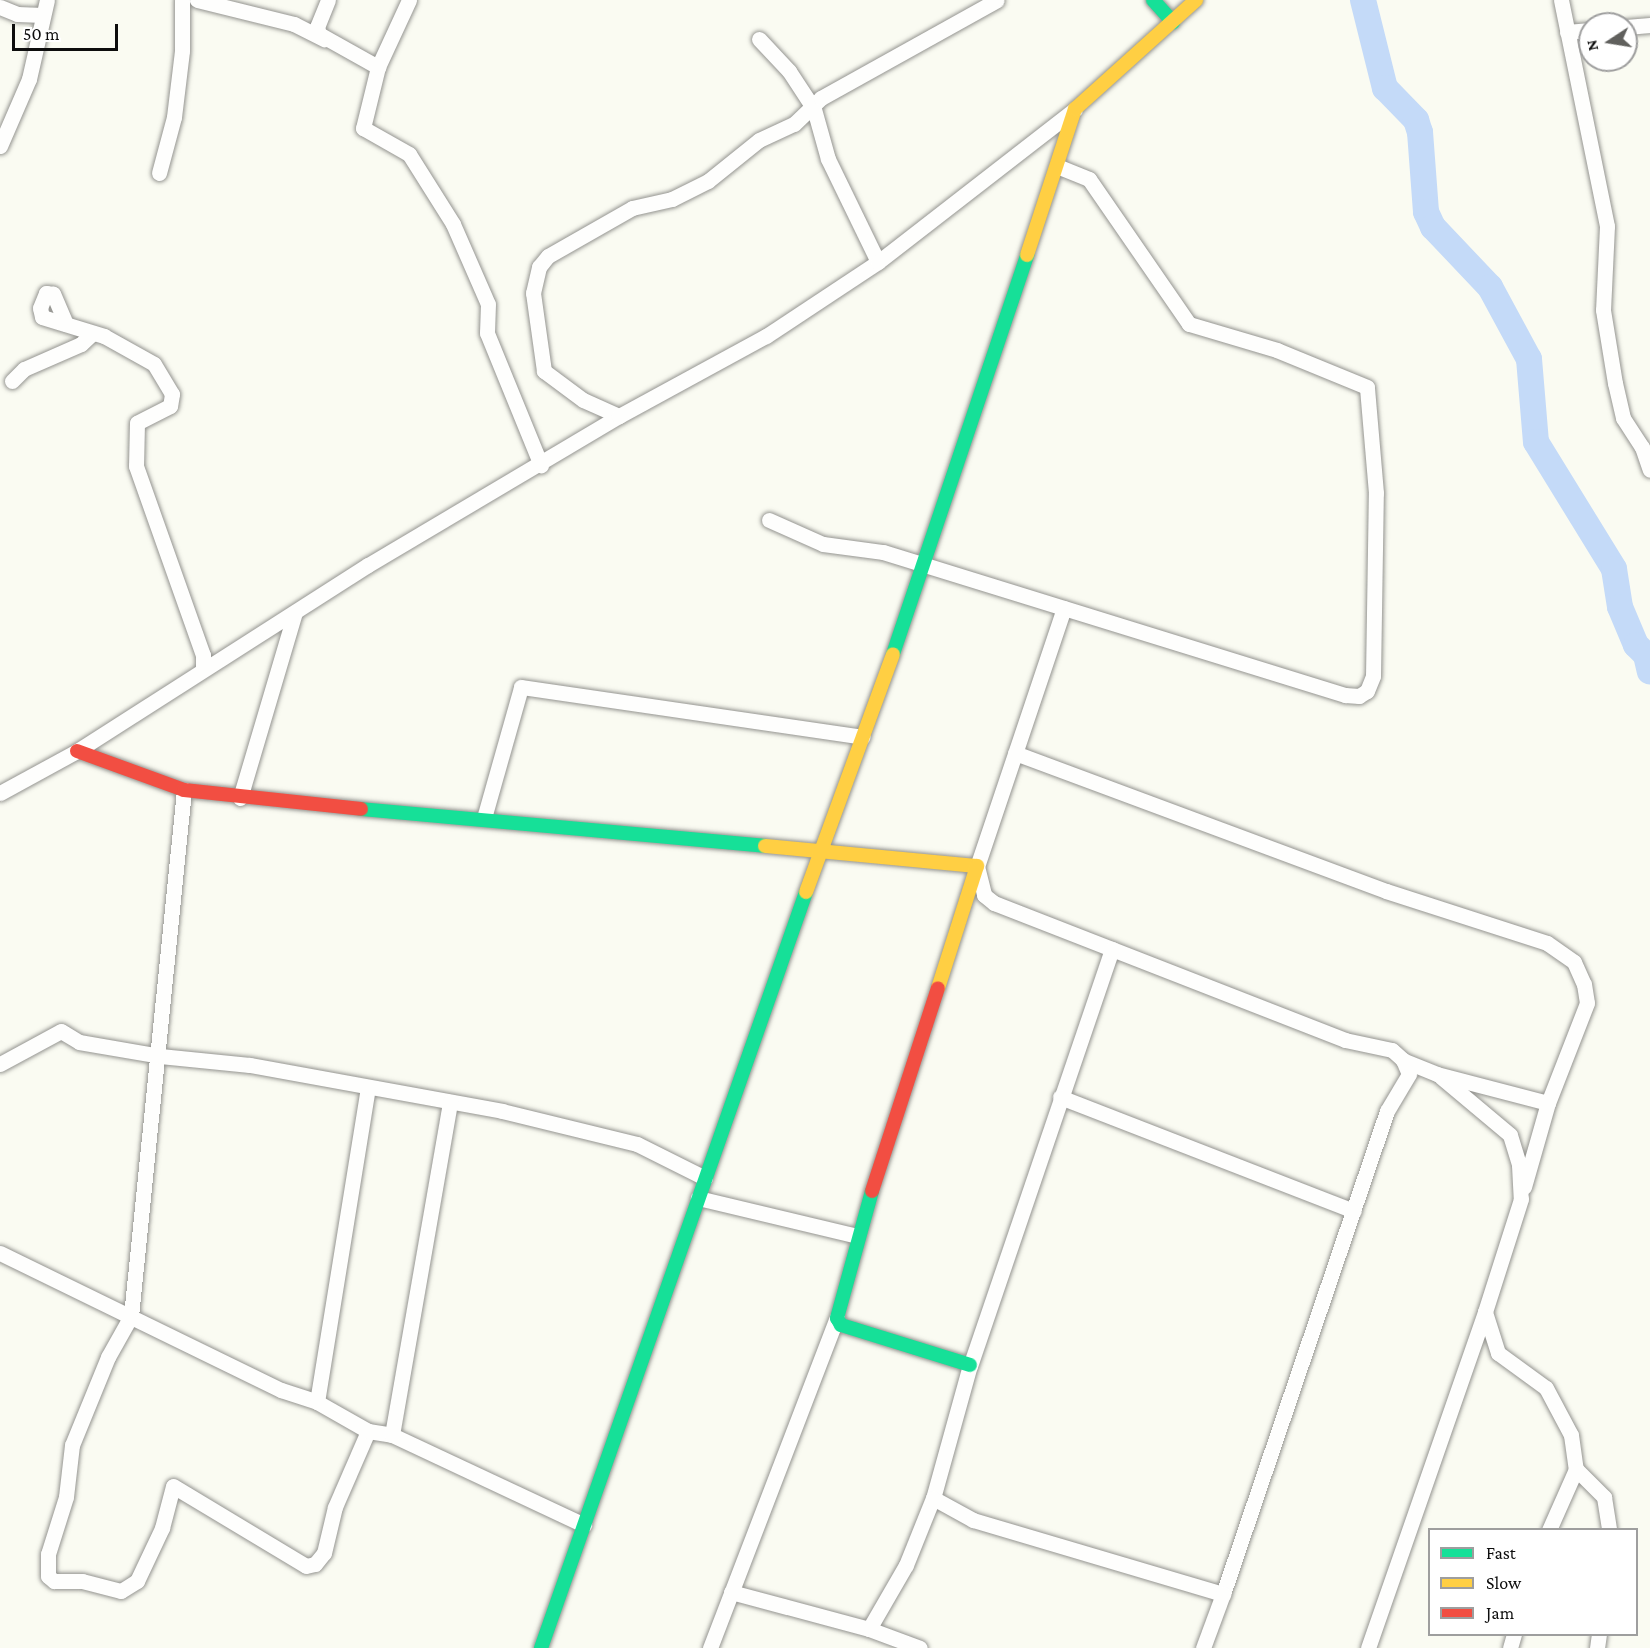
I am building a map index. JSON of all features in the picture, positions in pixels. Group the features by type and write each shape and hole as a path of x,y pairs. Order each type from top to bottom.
{"street":[{"path":"159,173 175,106 182,51 182,0"},
{"path":"197,0 294,24 378,67"},
{"path":"324,39 317,27 328,0"},
{"path":"409,0 378,67 363,128 409,154 453,224 488,304 487,333 541,465"},
{"path":"620,416 583,400 544,371 533,293 540,267 549,256 632,208 672,199 708,180 759,140 794,124 814,109 821,98 997,0"},
{"path":"1153,0 1173,22"},
{"path":"0,794 77,751 368,565 541,465 620,416 766,336 878,262 1075,109 1196,0"},
{"path":"1561,0 1607,226 1603,310 1615,383 1623,418 1642,447 1650,470"},
{"path":"0,8 17,14 45,8 28,79 0,147"},
{"path":"1567,32 1578,31"},
{"path":"759,39 789,71 814,109 828,159 878,262"},
{"path":"541,1648 820,849 925,567 1059,167 1075,109"},
{"path":"769,520 823,544 883,552 925,567 1345,695 1359,696 1367,691 1373,676 1376,493 1367,387 1277,350 1189,324 1089,179 1059,167"},
{"path":"66,324 93,333 154,364 172,394 170,406 138,423 136,465 203,655 203,669"},
{"path":"12,381 24,369 81,344 93,333"},
{"path":"710,1648 837,1318 858,1236 977,866 1064,608"},
{"path":"240,798 295,612"},
{"path":"484,818 521,687 862,737"},
{"path":"77,751 184,790 240,798 820,849 977,866"},
{"path":"1015,753 1386,891 1547,943 1574,962 1584,984 1587,1003 1548,1103 1521,1199 1485,1312 1368,1648"},
{"path":"184,790 160,1056 131,1317 108,1357 72,1445 66,1497 46,1566 54,1581 82,1581 121,1591 137,1581 162,1528 173,1486 306,1566 315,1564 324,1553 335,1508 368,1431"},
{"path":"977,866 984,895 994,903 1345,1040 1392,1050 1404,1060 1437,1074 1548,1103"},
{"path":"870,1629 906,1565 933,1498 970,1365 1060,1097 1113,950"},
{"path":"0,1064 61,1031 79,1042 160,1056 250,1065 450,1102 637,1144 705,1178"},
{"path":"1203,1648 1387,1111 1409,1074 1404,1060"},
{"path":"1437,1074 1510,1135 1519,1165 1521,1199"},
{"path":"317,1402 368,1087"},
{"path":"1060,1097 1354,1211"},
{"path":"392,1435 450,1102"},
{"path":"698,1198 858,1236"},
{"path":"0,1253 281,1390 317,1402 368,1431 392,1435 584,1525"},
{"path":"1485,1312 1498,1353 1546,1388 1571,1435 1576,1469 1550,1528"},
{"path":"837,1318 842,1325 970,1365"},
{"path":"1576,1469 1604,1497 1609,1528"},
{"path":"933,1498 973,1520 1223,1594"},
{"path":"731,1592 870,1629 920,1648"}],"waterway":[{"path":"1363,0 1385,88 1416,120 1420,132 1426,212 1433,227 1490,287 1529,359 1536,442 1614,569 1620,607 1636,645 1646,655 1650,672"}],"traffic: fast":[{"path":"1153,0 1173,22"},
{"path":"893,654 1027,255"},
{"path":"361,809 765,846"},
{"path":"541,1648 806,892"},
{"path":"872,1191 837,1318 841,1325 970,1365"}],"traffic: slow":[{"path":"1027,255 1075,109 1196,0"},
{"path":"806,892 893,654"},
{"path":"765,846 977,866 938,988"}],"traffic: jam":[{"path":"77,751 184,790 361,809"},
{"path":"872,1191 938,988"}]}
